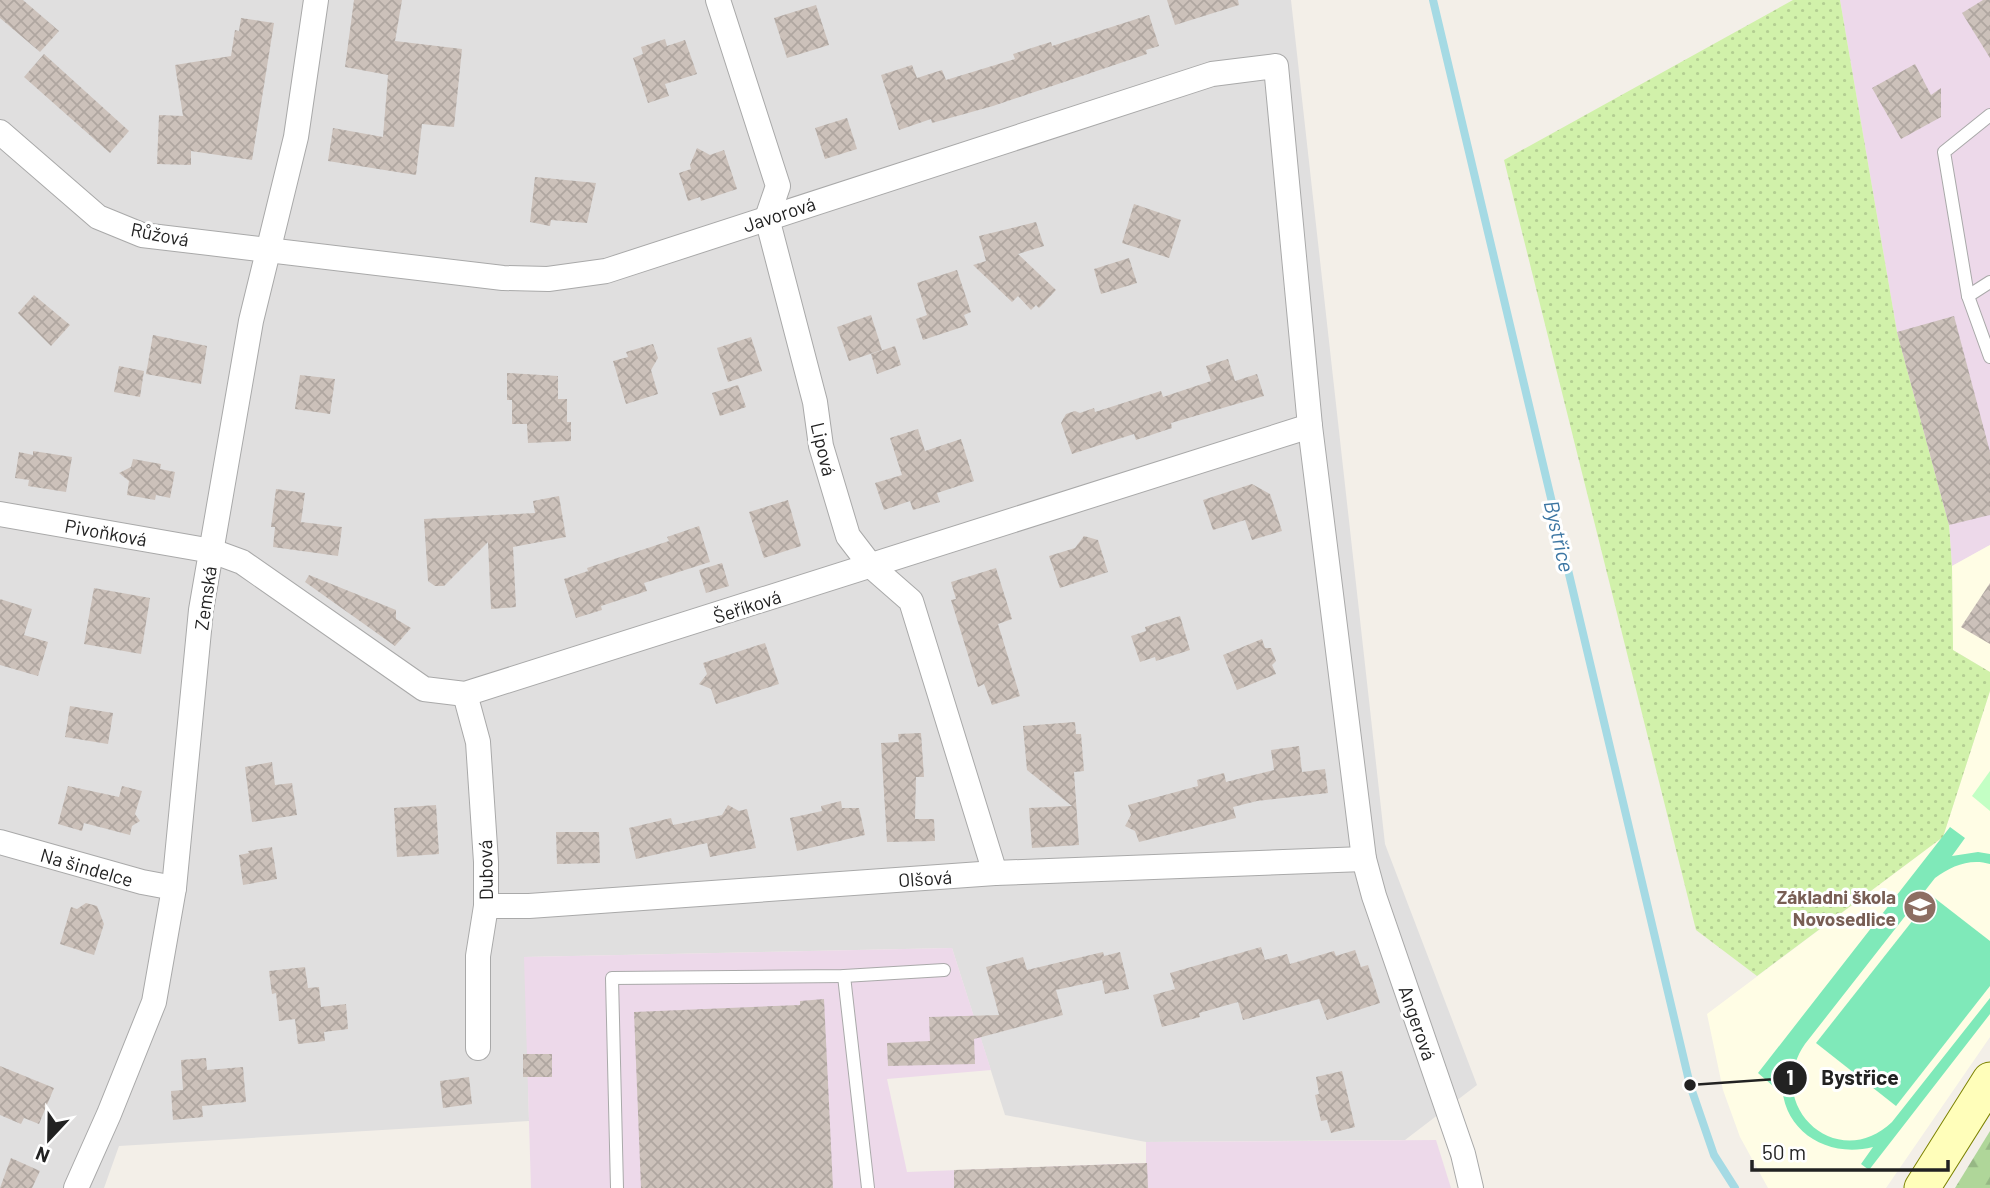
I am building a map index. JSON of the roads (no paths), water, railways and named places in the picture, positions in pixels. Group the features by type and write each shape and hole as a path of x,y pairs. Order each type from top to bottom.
{"street":[{"name":"Zemská","path":"76,1188 154,1002 174,888 201,610 251,321 296,137 316,0"},
{"path":"718,0 778,186 767,218"},
{"name":"Javorová","path":"270,248 503,278 548,279 606,271 1212,74 1276,65"},
{"name":"Angerová","path":"1276,65 1310,426 1364,859 1374,896 1463,1154 1471,1188"},
{"name":"Růžová","path":"0,132 98,217 142,235 270,248"},
{"name":"Lipová","path":"767,218 815,402 821,446 848,536 871,566 911,601 995,873"},
{"name":"Šeříková","path":"212,551 242,562 424,689 465,694 1310,426"},
{"name":"Pivoňková","path":"0,514 212,551"},
{"name":"Dubová","path":"465,694 478,742 486,862 486,906 478,956 478,1048"},
{"name":"Na šindelce","path":"0,842 142,882 174,888"},
{"name":"Olšová","path":"486,906 542,905 995,873 1364,859"},
{"path":"1923,1188 1990,1080"}],"lane":[{"path":"1990,115 1944,152 1968,296 1990,357"},
{"path":"1968,296 1990,282"},
{"path":"617,1188 612,978 844,976 944,970"},
{"path":"844,976 868,1188"}],"waterway":[{"name":"Bystřice","path":"1433,0 1690,1085 1714,1155 1735,1188"}],"place":[{"name":"Základni škola Novosedlice","path":"1920,907"},
{"name":"Bystřice","path":"1690,1085"}]}
